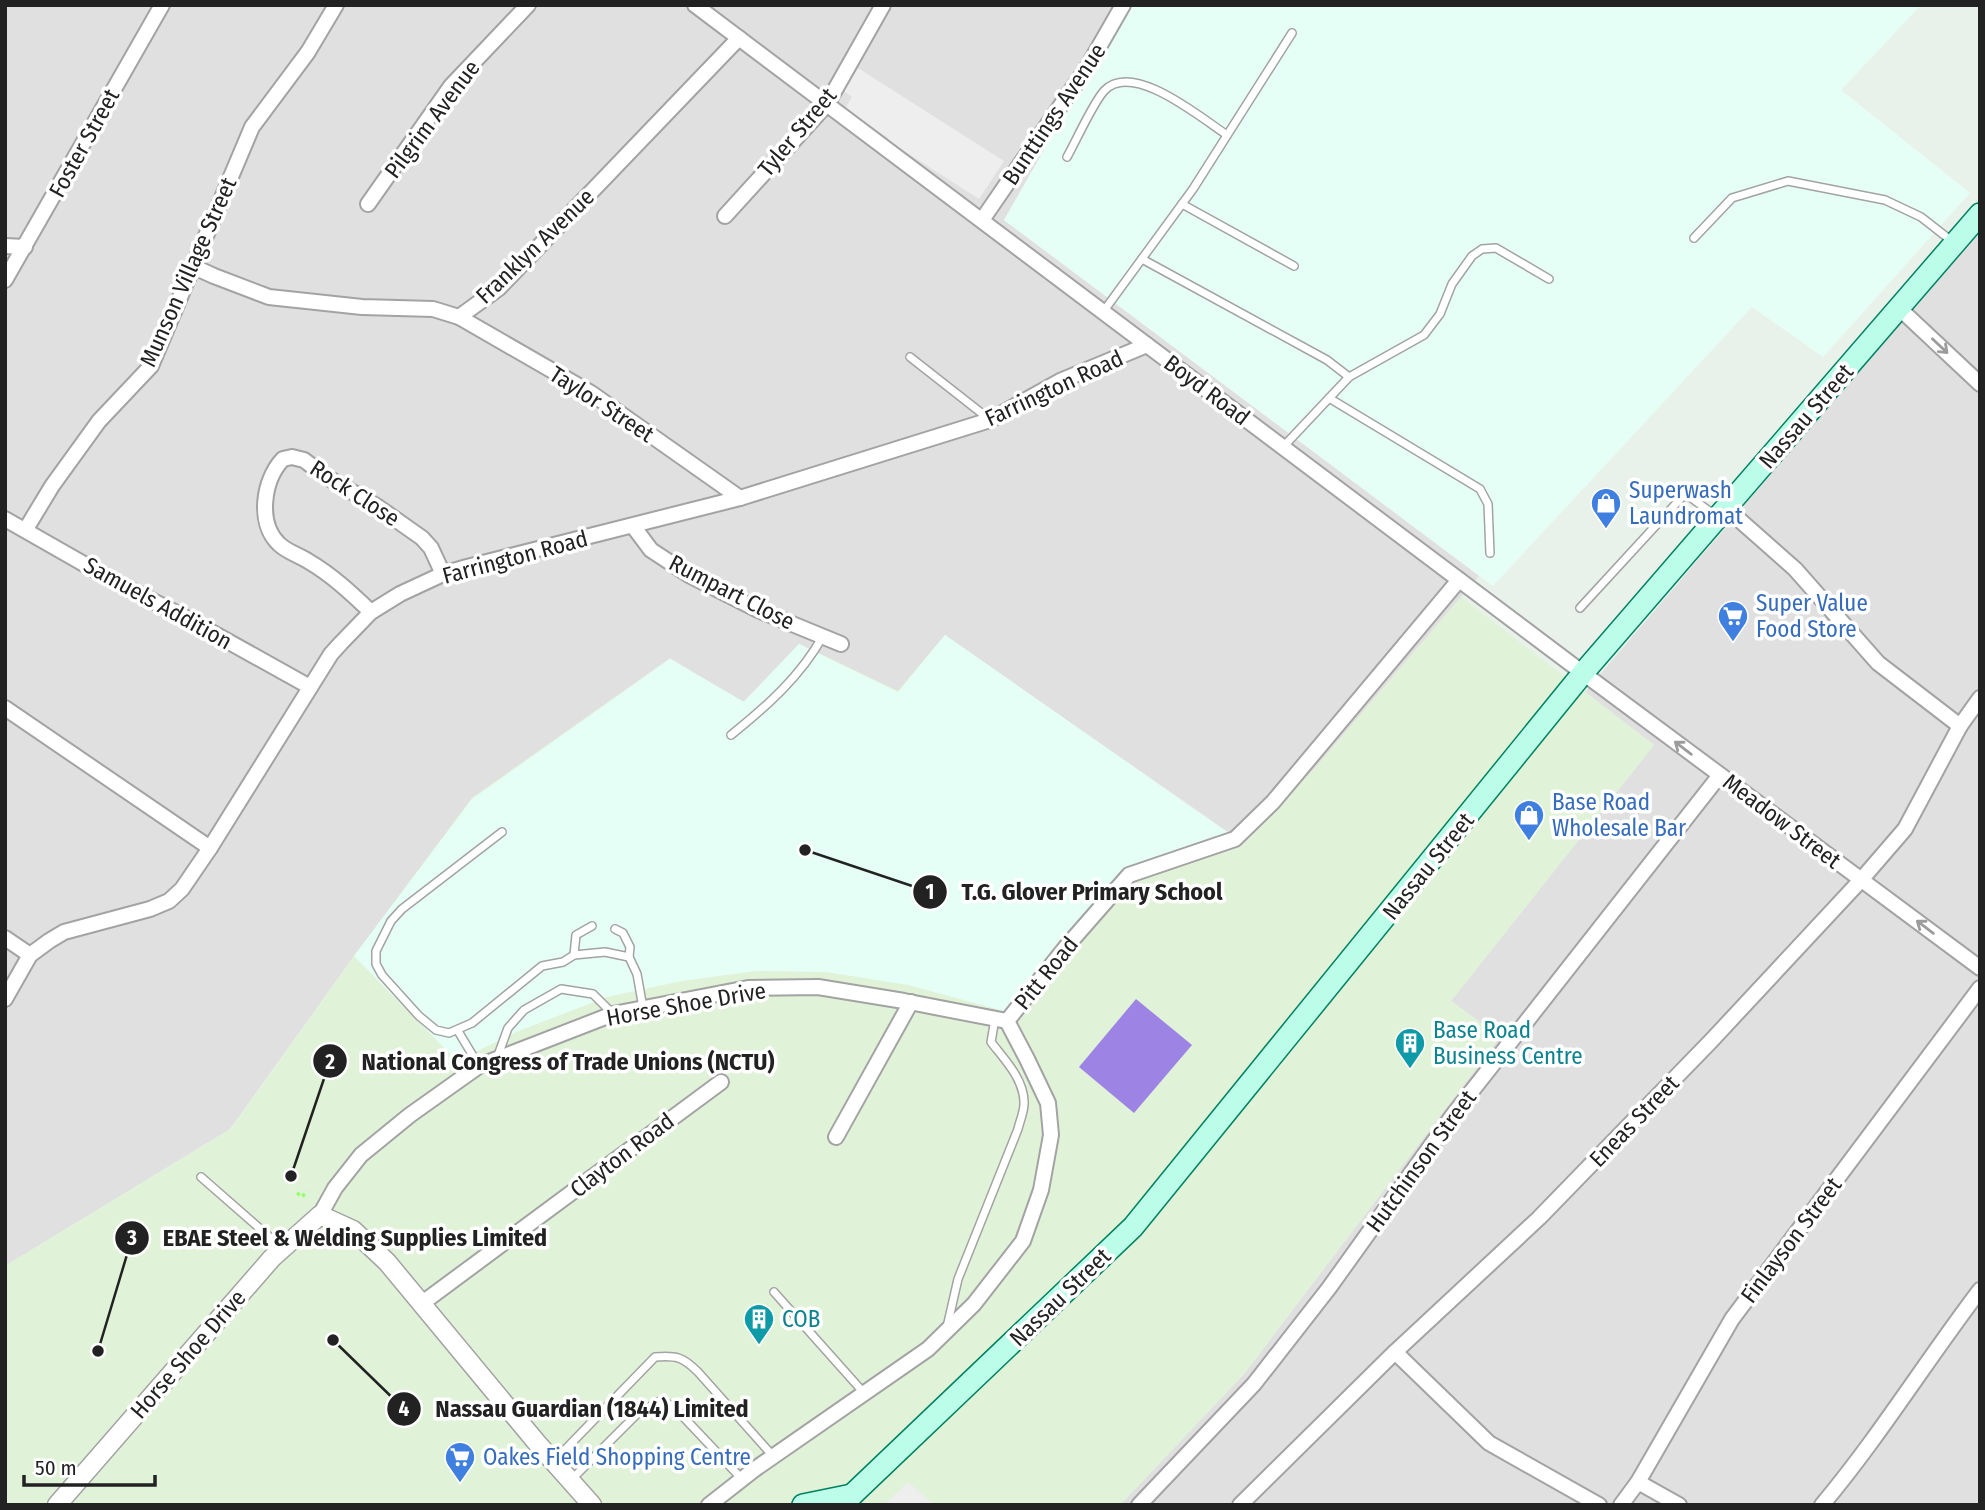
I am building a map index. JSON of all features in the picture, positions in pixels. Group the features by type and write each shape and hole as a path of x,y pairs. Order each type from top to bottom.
{"main road":[{"name":"Nassau Street","path":"848,1500 1133,1227 1583,673 1980,214"},
{"path":"803,1505 848,1500"}],"street":[{"name":"Foster Street","path":"5,280 162,5"},
{"name":"Munson Village Street","path":"26,529 52,486 99,421 151,366 252,127 308,52 336,5"},
{"name":"Pilgrim Avenue","path":"368,204 451,86 528,5"},
{"name":"Boyd Road","path":"695,5 1583,673"},
{"name":"Bunttings Avenue","path":"982,220 1088,66 1123,5"},
{"name":"Tyler Street","path":"725,216 827,104 882,6"},
{"name":"Franklyn Avenue","path":"194,267 269,297 362,307 433,309 459,317 499,288 739,38"},
{"path":"5,246 26,247"},
{"path":"1899,308 1980,384"},
{"name":"Taylor Street","path":"459,317 592,393 740,498"},
{"name":"Farrington Road","path":"5,999 30,955 64,932 150,909 169,901 182,889 331,654 371,612 400,594 443,574 740,498 990,420 1059,382 1147,345"},
{"name":"Rock Close","path":"371,612 343,584 281,546 270,530 265,513 267,492 270,480 283,459 292,457 304,460 422,538 431,548 443,574"},
{"path":"1722,512 1795,569 1878,663 1960,726"},
{"name":"Samuels Addition","path":"5,519 310,687"},
{"name":"Rumpart Close","path":"633,526 651,550 689,575 758,610 841,644"},
{"name":"Pitt Road","path":"709,1505 928,1349 974,1304 1023,1241 1041,1190 1051,1135 1048,1103 1001,1020 1129,875 1235,839 1273,802 1459,580"},
{"name":"Meadow Street","path":"1583,673 1980,968"},
{"name":"Eneas Street","path":"1240,1505 1395,1352 1539,1218 1711,1041 1861,880 1905,829 1960,726 1980,698"},
{"path":"5,708 210,848"},
{"name":"Hutchinson Street","path":"1139,1505 1254,1384 1329,1288 1453,1115 1720,775"},
{"path":"5,939 30,955"},
{"name":"Horse Shoe Drive","path":"57,1505 283,1248 320,1215 335,1188 361,1155 410,1115 479,1066 613,1014 748,988 818,987 1001,1020"},
{"name":"Finlayson Street","path":"1621,1505 1638,1482 1732,1319 1980,988"},
{"path":"836,1137 911,1002"},
{"name":"Clayton Road","path":"421,1304 721,1082"},
{"path":"320,1215 353,1230 368,1242 592,1505"},
{"path":"1822,1505 1883,1427 1942,1339 1980,1290"},
{"path":"1395,1352 1489,1443 1599,1505"},
{"path":"1638,1482 1679,1505"}],"lane":[{"path":"1103,312 1182,204 1292,33"},
{"path":"1068,158 1103,92 1116,82 1149,86 1227,135"},
{"path":"1694,238 1732,198 1788,181 1885,200 1921,217 1955,243"},
{"path":"1182,204 1294,266"},
{"path":"1283,447 1349,377 1424,335 1440,314 1452,284 1472,256 1482,249 1496,248 1549,279"},
{"path":"1142,259 1327,360 1349,377"},
{"path":"910,357 990,420"},
{"path":"1329,398 1480,489 1488,504 1490,553"},
{"path":"1580,608 1683,496 1722,512"},
{"path":"731,735 768,706 809,661 823,636"},
{"path":"502,832 402,909 391,921 376,951 376,964 382,975 419,1016 436,1030 449,1034 471,1023 542,966 563,962 574,955 606,953 629,957"},
{"path":"574,955 576,935 592,926"},
{"path":"615,929 623,933 629,947 629,957 637,974 643,1008"},
{"path":"497,1059 509,1028 524,1010 561,989 593,994 613,1014"},
{"path":"947,1331 958,1279 1025,1104 1022,1088 1015,1074 991,1042 1001,1020"},
{"path":"458,1031 479,1066"},
{"path":"201,1177 283,1248"},
{"path":"774,1292 864,1394"},
{"path":"554,1462 655,1357 673,1356 687,1362 698,1373 773,1457"},
{"path":"571,1481 636,1414 660,1401 673,1406 742,1479"}],"path":[{"path":"298,1194 302,1197 307,1191"}],"shaded area":[{"path":"5,5 1127,5 1004,220 1479,576 1315,768 1244,843 945,635 898,691 799,644 743,702 670,658 472,798 230,1129 5,1266"},
{"path":"1127,5 1921,5 1841,90 1970,193 1823,357 1752,307 1493,586 1004,220"},
{"path":"858,68 1004,161 979,199 853,115 846,107 852,97 844,91"},
{"path":"1980,230 1980,1505 1120,1505 1244,1374 1500,1037 1451,1001 1654,745 1585,692"},
{"path":"1461,597 1654,745 1451,1001 1500,1037 1244,1374 1120,1505 5,1505 5,1266 231,1129 354,956 472,798 670,659 744,702 799,644 898,691 945,635 1243,844 1315,768"},
{"path":"945,635 1228,833 1125,868 1057,943 1004,1011 908,985 826,972 756,971 682,981 607,997 521,1030 457,1061 354,956 472,799 670,659 744,702 799,644 898,692"},
{"path":"1136,999 1192,1045 1134,1113 1079,1067"},
{"path":"908,1482 934,1505 884,1505"}],"place":[{"name":"Superwash Laundromat","path":"1606,530"},
{"name":"Super Value Food Store","path":"1733,643"},
{"name":"Base Road Wholesale Bar","path":"1529,842"},
{"name":"T.G. Glover Primary School","path":"805,850"},
{"name":"Base Road Business Centre","path":"1410,1070"},
{"name":"National Congress of Trade Unions (NCTU)","path":"291,1176"},
{"name":"Nassau Guardian (1844) Limited","path":"333,1340"},
{"name":"COB","path":"759,1346"},
{"name":"EBAE Steel & Welding Supplies Limited","path":"98,1351"},
{"name":"Oakes Field Shopping Centre","path":"460,1484"}]}
